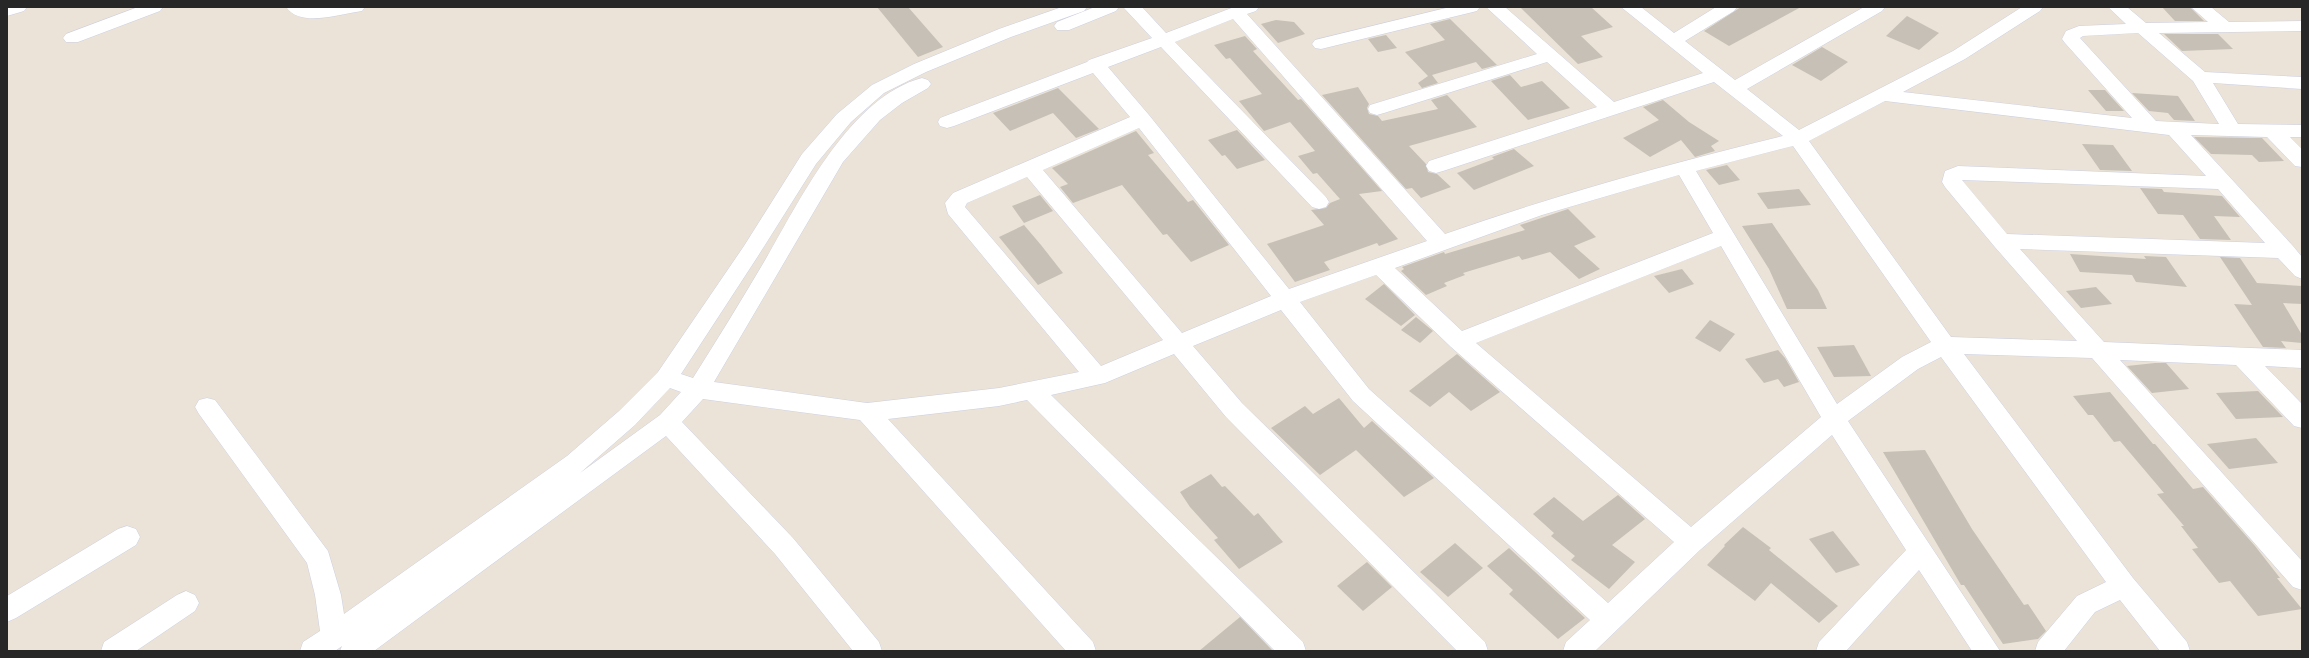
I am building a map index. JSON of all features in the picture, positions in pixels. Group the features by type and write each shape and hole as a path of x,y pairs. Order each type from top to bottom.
{"street":[{"path":"7,11 18,7"},
{"path":"72,38 154,7"},
{"path":"295,7 306,13 356,7"},
{"path":"344,643 575,463 627,418 666,378 751,251 809,159 844,118 878,89 920,68 1005,33 1079,9 1110,7"},
{"path":"1132,7 1165,39 1319,202"},
{"path":"1321,44 1471,7"},
{"path":"1495,7 1609,108"},
{"path":"1630,7 1798,139 1945,346 2124,586 2177,651"},
{"path":"1673,41 1728,7"},
{"path":"1734,89 1876,7"},
{"path":"666,378 698,389 867,412 999,397 1097,377 1180,344 1285,299 1535,210 1684,167 1798,139 1959,55 2034,7"},
{"path":"2117,7 2200,77 2232,130"},
{"path":"2200,7 2225,27"},
{"path":"313,651 344,643 668,422 698,389 840,150 874,113 904,92 1079,9"},
{"path":"947,122 1094,64 1244,10 1441,243"},
{"path":"2150,126 2071,39 2072,35 2079,32 2142,28 2302,26"},
{"path":"1377,110 1551,56"},
{"path":"1094,64 1142,119 1360,395 1608,620"},
{"path":"1436,166 1609,108 1716,75"},
{"path":"2200,77 2302,83"},
{"path":"1882,95 2175,129 2302,131"},
{"path":"1097,377 955,209 955,203 960,198 1142,119"},
{"path":"2175,129 2286,251 2302,271"},
{"path":"2272,130 2302,161"},
{"path":"1030,167 1234,410 1475,651"},
{"path":"1684,167 1834,419 1920,552 1987,651"},
{"path":"2224,183 1958,173 1952,176 1952,182 2001,241 2302,579"},
{"path":"1459,341 1726,236"},
{"path":"2001,241 2286,251"},
{"path":"1379,265 1459,341 1691,542"},
{"path":"1576,651 1691,542 1834,419 1910,363 1945,346 2098,350 2302,359"},
{"path":"2241,356 2302,420"},
{"path":"1031,390 1293,651"},
{"path":"207,407 319,559 328,595 344,643"},
{"path":"867,412 1082,651"},
{"path":"668,422 784,546 869,651"},
{"path":"7,610 126,537"},
{"path":"1828,651 1920,552"},
{"path":"2048,651 2086,604 2124,586"},
{"path":"114,651 186,604"}],"building":[{"path":"877,7 908,7 943,47 918,57"},
{"path":"1520,7 1591,7 1613,27 1581,36 1603,57 1578,64"},
{"path":"1741,7 1801,7 1729,46 1704,31"},
{"path":"2162,7 2190,7 2204,21 2175,21"},
{"path":"1907,16 1939,33 1919,50 1886,36"},
{"path":"1450,19 1497,65 1482,69 1476,62 1432,75 1438,83 1422,88 1418,83 1428,76 1405,52 1445,40 1430,24"},
{"path":"1276,20 1294,22 1305,34 1278,43 1261,24"},
{"path":"2164,34 2218,34 2233,49 2182,51"},
{"path":"1386,35 1397,48 1378,52 1368,39"},
{"path":"1245,36 1257,49 1253,51 1298,100 1301,99 1382,191 1359,194 1398,239 1379,246 1377,243 1324,262 1330,270 1295,282 1267,244 1324,225 1311,210 1326,208 1330,203 1340,199 1317,173 1313,174 1298,156 1315,151 1290,122 1264,131 1239,101 1262,94 1230,58 1226,59 1214,45"},
{"path":"1822,47 1848,62 1821,81 1792,65"},
{"path":"1510,75 1521,87 1542,81 1570,108 1528,120 1491,81"},
{"path":"1358,87 1369,104 1367,108 1369,114 1378,116 1382,121 1438,109 1431,100 1447,95 1477,127 1409,146 1426,164 1428,172 1437,174 1451,187 1421,198 1412,188 1406,189 1322,95"},
{"path":"1058,88 1099,129 1076,138 1053,113 1010,131 993,113"},
{"path":"2088,90 2105,90 2124,111 2106,111"},
{"path":"2132,93 2178,96 2195,121 2174,120 2168,113 2149,111"},
{"path":"1663,100 1689,122 1719,141 1711,146 1715,151 1695,157 1681,140 1650,157 1623,138 1659,120 1643,107"},
{"path":"1237,130 1265,160 1237,169 1225,155 1222,156 1208,140"},
{"path":"1136,131 1154,153 1148,155 1188,202 1193,200 1229,245 1191,262 1167,234 1163,235 1122,185 1073,203 1060,187 1068,184 1052,168"},
{"path":"2194,137 2262,138 2284,161 2259,162 2252,155 2211,154"},
{"path":"2082,144 2113,145 2132,171 2100,170"},
{"path":"1514,149 1534,166 1474,190 1457,173 1494,159 1492,157"},
{"path":"1727,165 1740,180 1719,185 1706,170"},
{"path":"2140,188 2162,189 2164,192 2222,196 2240,217 2214,216 2231,240 2200,239 2183,215 2158,214"},
{"path":"1799,189 1811,205 1768,209 1757,193"},
{"path":"1040,195 1053,211 1024,223 1012,206"},
{"path":"1568,209 1596,237 1574,246 1600,269 1579,279 1550,252 1522,260 1519,256 1463,273 1465,275 1444,283 1447,286 1426,295 1401,271 1404,269 1402,267 1444,252 1445,254 1525,230 1520,225"},
{"path":"1772,223 1818,290 1827,309 1787,309 1769,269 1742,226"},
{"path":"1024,225 1063,273 1038,285 999,237"},
{"path":"2070,254 2146,259 2144,256 2166,257 2187,287 2136,282 2132,275 2080,272"},
{"path":"2220,257 2240,258 2257,283 2302,286 2302,304 2283,303 2302,335 2302,343 2281,341 2286,348 2263,347 2234,304 2252,305"},
{"path":"1682,269 1694,284 1669,293 1654,276"},
{"path":"1384,284 1415,315 1401,326 1365,299"},
{"path":"2096,287 2112,304 2081,308 2066,291"},
{"path":"1416,317 1433,331 1420,343 1401,330"},
{"path":"1710,320 1735,334 1720,352 1695,338"},
{"path":"1854,345 1871,376 1834,377 1817,347"},
{"path":"1778,350 1785,358 1799,382 1784,387 1778,379 1764,383 1745,359"},
{"path":"1457,354 1500,392 1471,411 1449,392 1430,407 1409,391"},
{"path":"2166,363 2189,389 2152,393 2127,366"},
{"path":"2258,391 2283,417 2236,419 2216,393"},
{"path":"2110,392 2193,489 2203,487 2255,546 2280,578 2277,578 2302,609 2258,616 2230,581 2219,583 2192,549 2198,548 2181,526 2184,526 2157,494 2164,493 2120,441 2114,442 2093,415 2088,415 2073,396"},
{"path":"1339,398 1364,428 1372,421 1434,478 1404,497 1356,450 1320,475 1271,428 1305,406 1313,414"},
{"path":"2256,438 2278,463 2229,469 2207,444"},
{"path":"1925,450 1972,529 2024,605 2028,604 2046,631 2038,639 2003,644 1964,585 1961,585 1883,452"},
{"path":"1211,474 1222,487 1225,486 1254,516 1258,513 1283,542 1239,569 1214,540 1218,538 1190,507 1180,492"},
{"path":"1618,495 1645,519 1612,545 1635,562 1609,589 1571,560 1575,556 1551,536 1554,533 1533,514 1554,497 1583,521"},
{"path":"1743,527 1771,548 1769,550 1838,606 1819,623 1771,583 1755,601 1707,565 1725,546 1724,545"},
{"path":"1833,531 1860,565 1836,573 1809,539"},
{"path":"1455,543 1483,568 1448,597 1420,572"},
{"path":"1509,548 1585,618 1558,639 1509,594 1513,590 1487,566"},
{"path":"1367,562 1392,587 1363,611 1337,586"},
{"path":"1240,617 1273,651 1199,651"}]}
